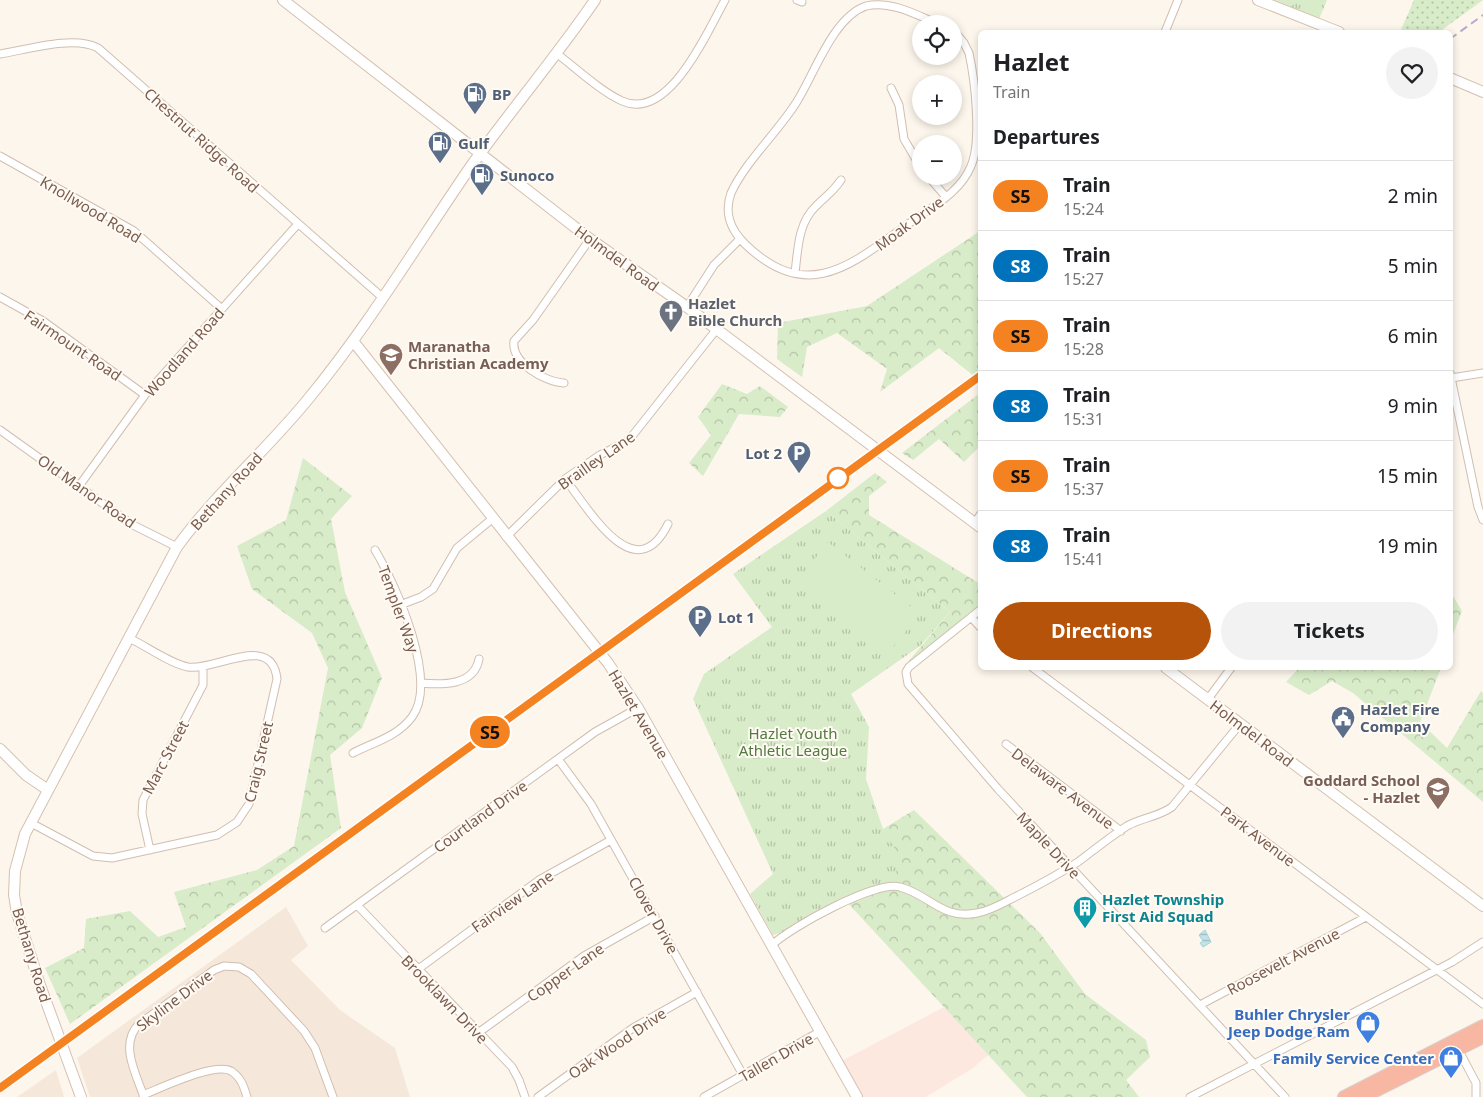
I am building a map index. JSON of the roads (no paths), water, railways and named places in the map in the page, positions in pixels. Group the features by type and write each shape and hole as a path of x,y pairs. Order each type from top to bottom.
{"highway":[{"path":"1344,1097 1483,1026"},
{"path":"1363,1097 1483,1037"}],"street":[{"name":"Holmdel Road","path":"283,0 480,156 590,239 687,307 978,522"},
{"name":"Bethany Road","path":"81,1097 40,985 16,904 14,883 16,860 31,823 177,547 210,504 272,441 309,399 353,341 480,156 596,0"},
{"path":"556,53 622,101 635,105 646,104 662,95 685,69 725,0"},
{"path":"1166,30 1178,0"},
{"path":"1258,0 1334,30"},
{"name":"Moak Drive","path":"917,15 899,7 883,4 870,5 857,9 843,22 796,104 731,193 728,214 731,226 740,239 765,262 776,268 815,276 847,266 946,197 962,182 972,165 977,147 978,116 969,53 962,41"},
{"name":"Chestnut Ridge Road","path":"0,54 70,43 88,44 98,48 297,225 382,297"},
{"path":"1453,79 1483,92"},
{"path":"891,88 899,105 904,139 912,153"},
{"name":"Knollwood Road","path":"0,156 134,231 222,309"},
{"path":"795,273 800,235 807,218 816,206 832,193 841,180"},
{"path":"936,185 946,197"},
{"name":"Woodland Road","path":"79,486 145,395 297,225"},
{"path":"564,383 547,379 519,359 514,351 514,341 533,320 590,239"},
{"path":"687,307 714,265 740,239"},
{"name":"Fairmount Road","path":"0,297 53,328 145,395"},
{"name":"Brailley Lane","path":"506,537 565,479 600,455 629,440 716,330"},
{"name":"Hazlet Avenue","path":"353,341 366,355 506,537 608,663 638,708 857,1097"},
{"path":"1453,376 1483,373"},
{"path":"1453,386 1478,507 1483,520"},
{"name":"Old Manor Road","path":"0,430 133,525 177,547"},
{"path":"565,479 612,538 626,548 643,549 652,545 660,539 668,524"},
{"path":"400,605 421,597 433,589 457,548 492,519"},
{"name":"Templer Way","path":"353,753 385,740 408,722 418,705 421,683 414,646 400,605 375,550"},
{"path":"978,611 970,617 978,625"},
{"name":"Maple Drive","path":"970,617 915,661 906,672 908,684 998,789 1069,867 1285,1097"},
{"name":"Craig Street","path":"31,823 93,856 112,858 222,833 244,815 251,799 277,679 276,671 270,660 253,655 203,667 182,665 130,638"},
{"path":"421,683 444,684 461,681 472,674 479,659"},
{"name":"Marc Street","path":"150,850 142,814 143,800 203,684 203,667"},
{"name":"Park Avenue","path":"1036,670 1483,1004"},
{"name":"Holmdel Road","path":"1169,670 1483,906"},
{"path":"1208,699 1230,670"},
{"name":"Courtland Drive","path":"325,928 596,732 638,708"},
{"path":"772,945 793,930 879,887 902,887 945,911 971,914 994,907 1053,878 1120,831 1168,810 1240,724"},
{"name":"Delaware Avenue","path":"1006,744 1120,831"},
{"path":"0,749 26,775 48,790"},
{"name":"Clover Drive","path":"558,759 591,804 743,1075"},
{"name":"Fairview Lane","path":"417,970 539,880 612,840"},
{"name":"Brooklawn Drive","path":"357,905 517,1074 525,1097"},
{"name":"Copper Lane","path":"478,1033 584,956 655,916"},
{"name":"Roosevelt Avenue","path":"1200,1005 1366,917"},
{"path":"1190,1097 1437,969 1483,942"},
{"name":"Skyline Drive","path":"143,1096 129,1051 132,1032 139,1024 214,970 232,966 251,974 304,1031 315,1048 333,1097"},
{"name":"Oak Wood Drive","path":"538,1097 633,1028 697,992"},
{"name":"Tallen Drive","path":"704,1097 821,1031"},
{"path":"1458,1049 1476,1084 1476,1097"},
{"path":"143,1096 218,1069 226,1069 237,1076 247,1097"}],"water":[{"path":"1205,930 1211,942 1203,947 1200,943 1203,941 1199,935"}],"railway":[{"path":"1453,37 1483,15"},
{"path":"0,1088 978,377"}],"train":[{"name":"S5","path":"0,1088 978,377"}],"place":[{"name":"BP","path":"475,115"},
{"name":"Gulf","path":"440,164"},
{"name":"Sunoco","path":"482,196"},
{"name":"Hazlet Bible Church","path":"671,333"},
{"name":"Maranatha Christian Academy","path":"391,376"},
{"name":"Lot 2","path":"799,474"},
{"name":"Lot 1","path":"700,638"},
{"name":"Hazlet Fire Company","path":"1343,739"},
{"name":"Goddard School - Hazlet","path":"1438,810"},
{"name":"Hazlet Township First Aid Squad","path":"1085,929"},
{"name":"Buhler Chrysler Jeep Dodge Ram","path":"1368,1044"},
{"name":"Family Service Center","path":"1451,1079"}],"park label":[{"name":"Hazlet Youth Athletic League","path":"793,742"}]}
